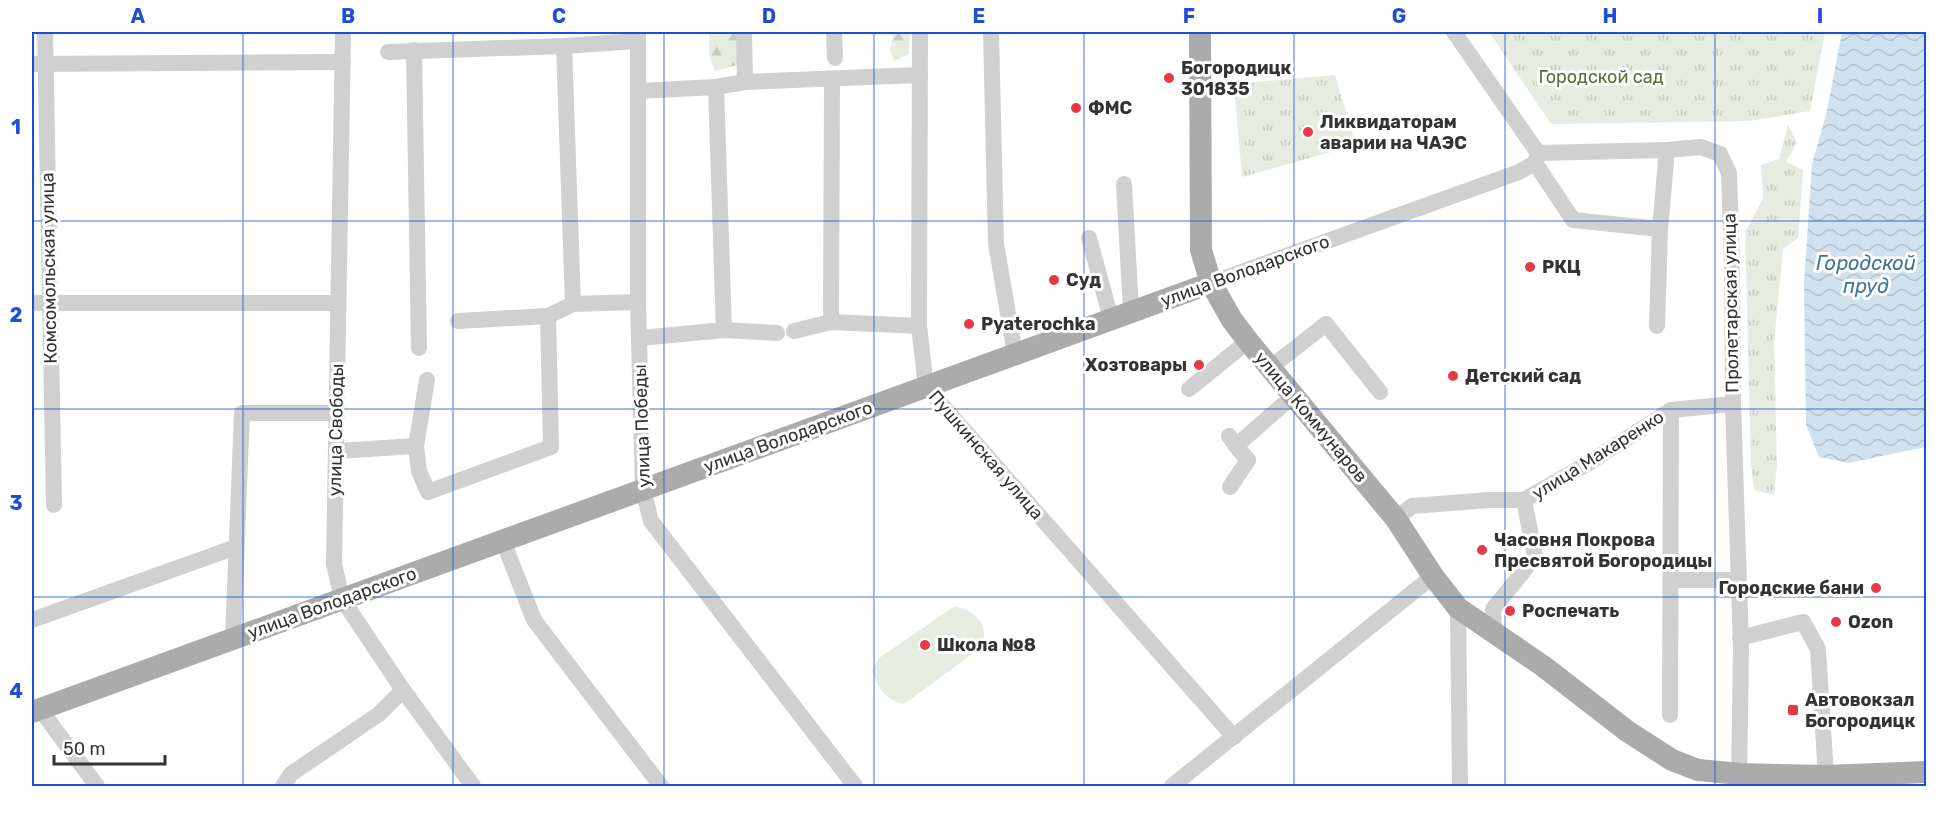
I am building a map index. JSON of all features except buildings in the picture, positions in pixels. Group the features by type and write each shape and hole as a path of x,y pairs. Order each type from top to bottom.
{"main road":[{"name":"улица Коммунаров","path":"1200,32 1201,250 1211,283 1232,320 1396,519 1433,576 1458,608 1543,666 1627,731 1672,760 1698,770 1739,780 1826,776 1866,780 1926,771"},
{"name":"улица Володарского","path":"36,711 1211,283"}],"street":[{"name":"Комсомольская улица","path":"45,32 39,63 50,302 54,505"},
{"name":"улица Свободы","path":"343,32 334,564 342,599 473,786"},
{"path":"744,32 745,82"},
{"path":"834,32 835,58"},
{"name":"Пушкинская улица","path":"920,32 920,326 926,387 1234,737"},
{"path":"991,32 996,244 1015,354"},
{"path":"1454,32 1536,158 1573,220 1660,229"},
{"path":"388,52 564,46 638,36"},
{"name":"улица Победы","path":"638,36 638,302 642,490 651,521 855,786"},
{"path":"564,46 573,304"},
{"path":"414,50 419,348"},
{"path":"39,63 343,62"},
{"path":"638,91 716,87 745,82 920,75"},
{"path":"831,322 832,80"},
{"path":"716,87 724,330"},
{"name":"Пролетарская улица","path":"1536,158 1701,147 1720,154 1729,173 1740,638 1739,780"},
{"path":"1657,326 1660,229 1667,150"},
{"name":"улица Володарского","path":"1211,283 1508,176 1536,158"},
{"path":"1121,315 1124,184"},
{"path":"1089,238 1121,315"},
{"path":"458,321 548,316 573,304 638,302"},
{"path":"32,303 338,303"},
{"path":"427,380 416,446 419,471 428,492 551,447 548,316"},
{"path":"640,338 724,330 785,332 831,322 920,326"},
{"path":"1270,367 1326,324 1380,393"},
{"path":"1189,389 1248,341"},
{"path":"1230,487 1248,460 1233,441 1294,395"},
{"name":"улица Макаренко","path":"1396,519 1412,506 1490,500 1524,500 1587,464 1671,410 1733,404"},
{"path":"1670,715 1671,410"},
{"path":"233,639 242,413 336,413"},
{"path":"336,451 416,446"},
{"path":"1494,633 1493,609 1535,557 1524,500"},
{"path":"503,541 534,620 661,786"},
{"path":"32,620 236,546"},
{"path":"1172,786 1433,576"},
{"path":"1671,580 1738,580"},
{"path":"1458,608 1460,786"},
{"path":"1740,638 1803,622 1818,649 1826,776"},
{"path":"283,786 291,774 380,714 404,690"},
{"path":"36,711 97,786"}],"green space":[{"path":"709,32 739,32 737,65 715,71 709,55"},
{"path":"894,32 910,32 909,54 894,61 890,49"},
{"name":"Городской сад","path":"1489,32 1825,32 1810,111 1750,121 1551,124"},
{"path":"1335,75 1356,145 1242,177 1234,84"},
{"path":"1788,124 1797,143 1786,162 1803,170 1798,238 1783,249 1774,343 1777,465 1774,495 1754,490 1751,463 1745,232 1763,199 1761,165 1779,159"},
{"path":"955,606 969,612 979,620 984,632 982,647 904,704 887,696 880,688 872,671 879,658"}],"water":[{"name":"Городской пруд","path":"1842,32 1926,32 1926,447 1848,463 1819,457 1806,425 1804,283 1812,164 1826,115"}],"place":[{"name":"Богородицк 301835","path":"1169,78"},
{"name":"ФМС","path":"1076,108"},
{"name":"Ликвидаторам аварии на ЧАЭС","path":"1308,132"},
{"name":"РКЦ","path":"1530,267"},
{"name":"Суд","path":"1054,280"},
{"name":"Pyaterochka","path":"969,324"},
{"name":"Хозтовары","path":"1199,365"},
{"name":"Детский сад","path":"1453,376"},
{"name":"Часовня Покрова Пресвятой Богородицы","path":"1482,550"},
{"name":"Городские бани","path":"1876,588"},
{"name":"Роспечать","path":"1510,611"},
{"name":"Ozon","path":"1836,622"},
{"name":"Школа №8","path":"925,645"},
{"name":"Автовокзал Богородицк","path":"1793,710"}]}
